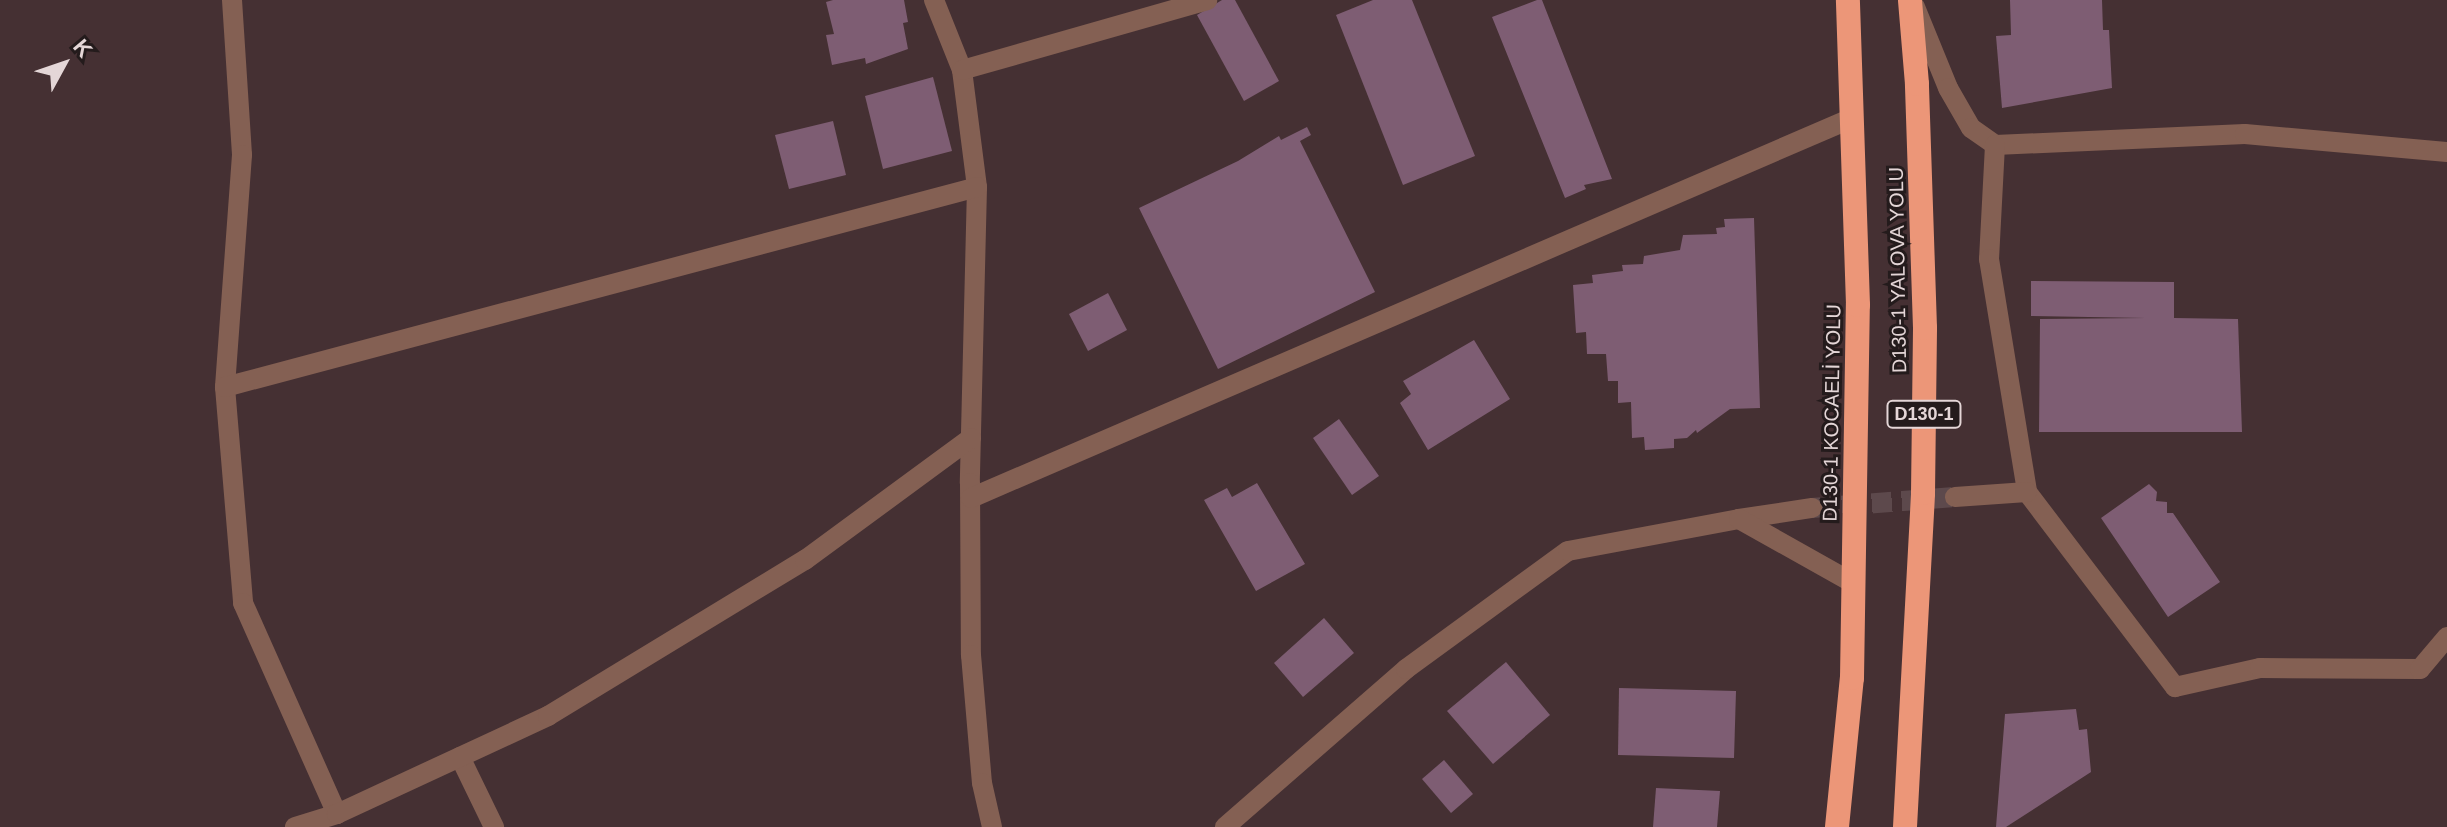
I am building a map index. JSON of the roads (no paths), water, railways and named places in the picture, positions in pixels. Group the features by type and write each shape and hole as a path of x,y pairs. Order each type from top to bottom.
{"highway":[{"name":"D130-1 KOCAELİ YOLU","path":"1837,827 1852,678 1858,305 1848,0"},
{"name":"D130-1 YALOVA YOLU","path":"1905,827 1922,508 1925,328 1917,84 1911,0"}],"street":[{"path":"232,0 242,155 225,387 243,603 337,814"},
{"path":"934,0 962,70 977,187 971,438 971,655 982,783 992,827"},
{"path":"962,70 1207,0"},
{"path":"1911,0 1948,88 1971,128 1995,145 2245,134 2447,152"},
{"path":"971,498 1852,118"},
{"path":"1995,145 1989,259 2027,492 2175,687 2260,668 2420,669 2447,637"},
{"path":"225,387 977,187"},
{"path":"295,827 337,814 548,716 805,560 971,438"},
{"path":"1955,497 2027,492"},
{"path":"1225,827 1406,669 1568,551 1812,508"},
{"path":"1739,519 1853,583"},
{"path":"460,757 494,827"}],"tunnel":[{"path":"1812,508 1955,497"}]}
